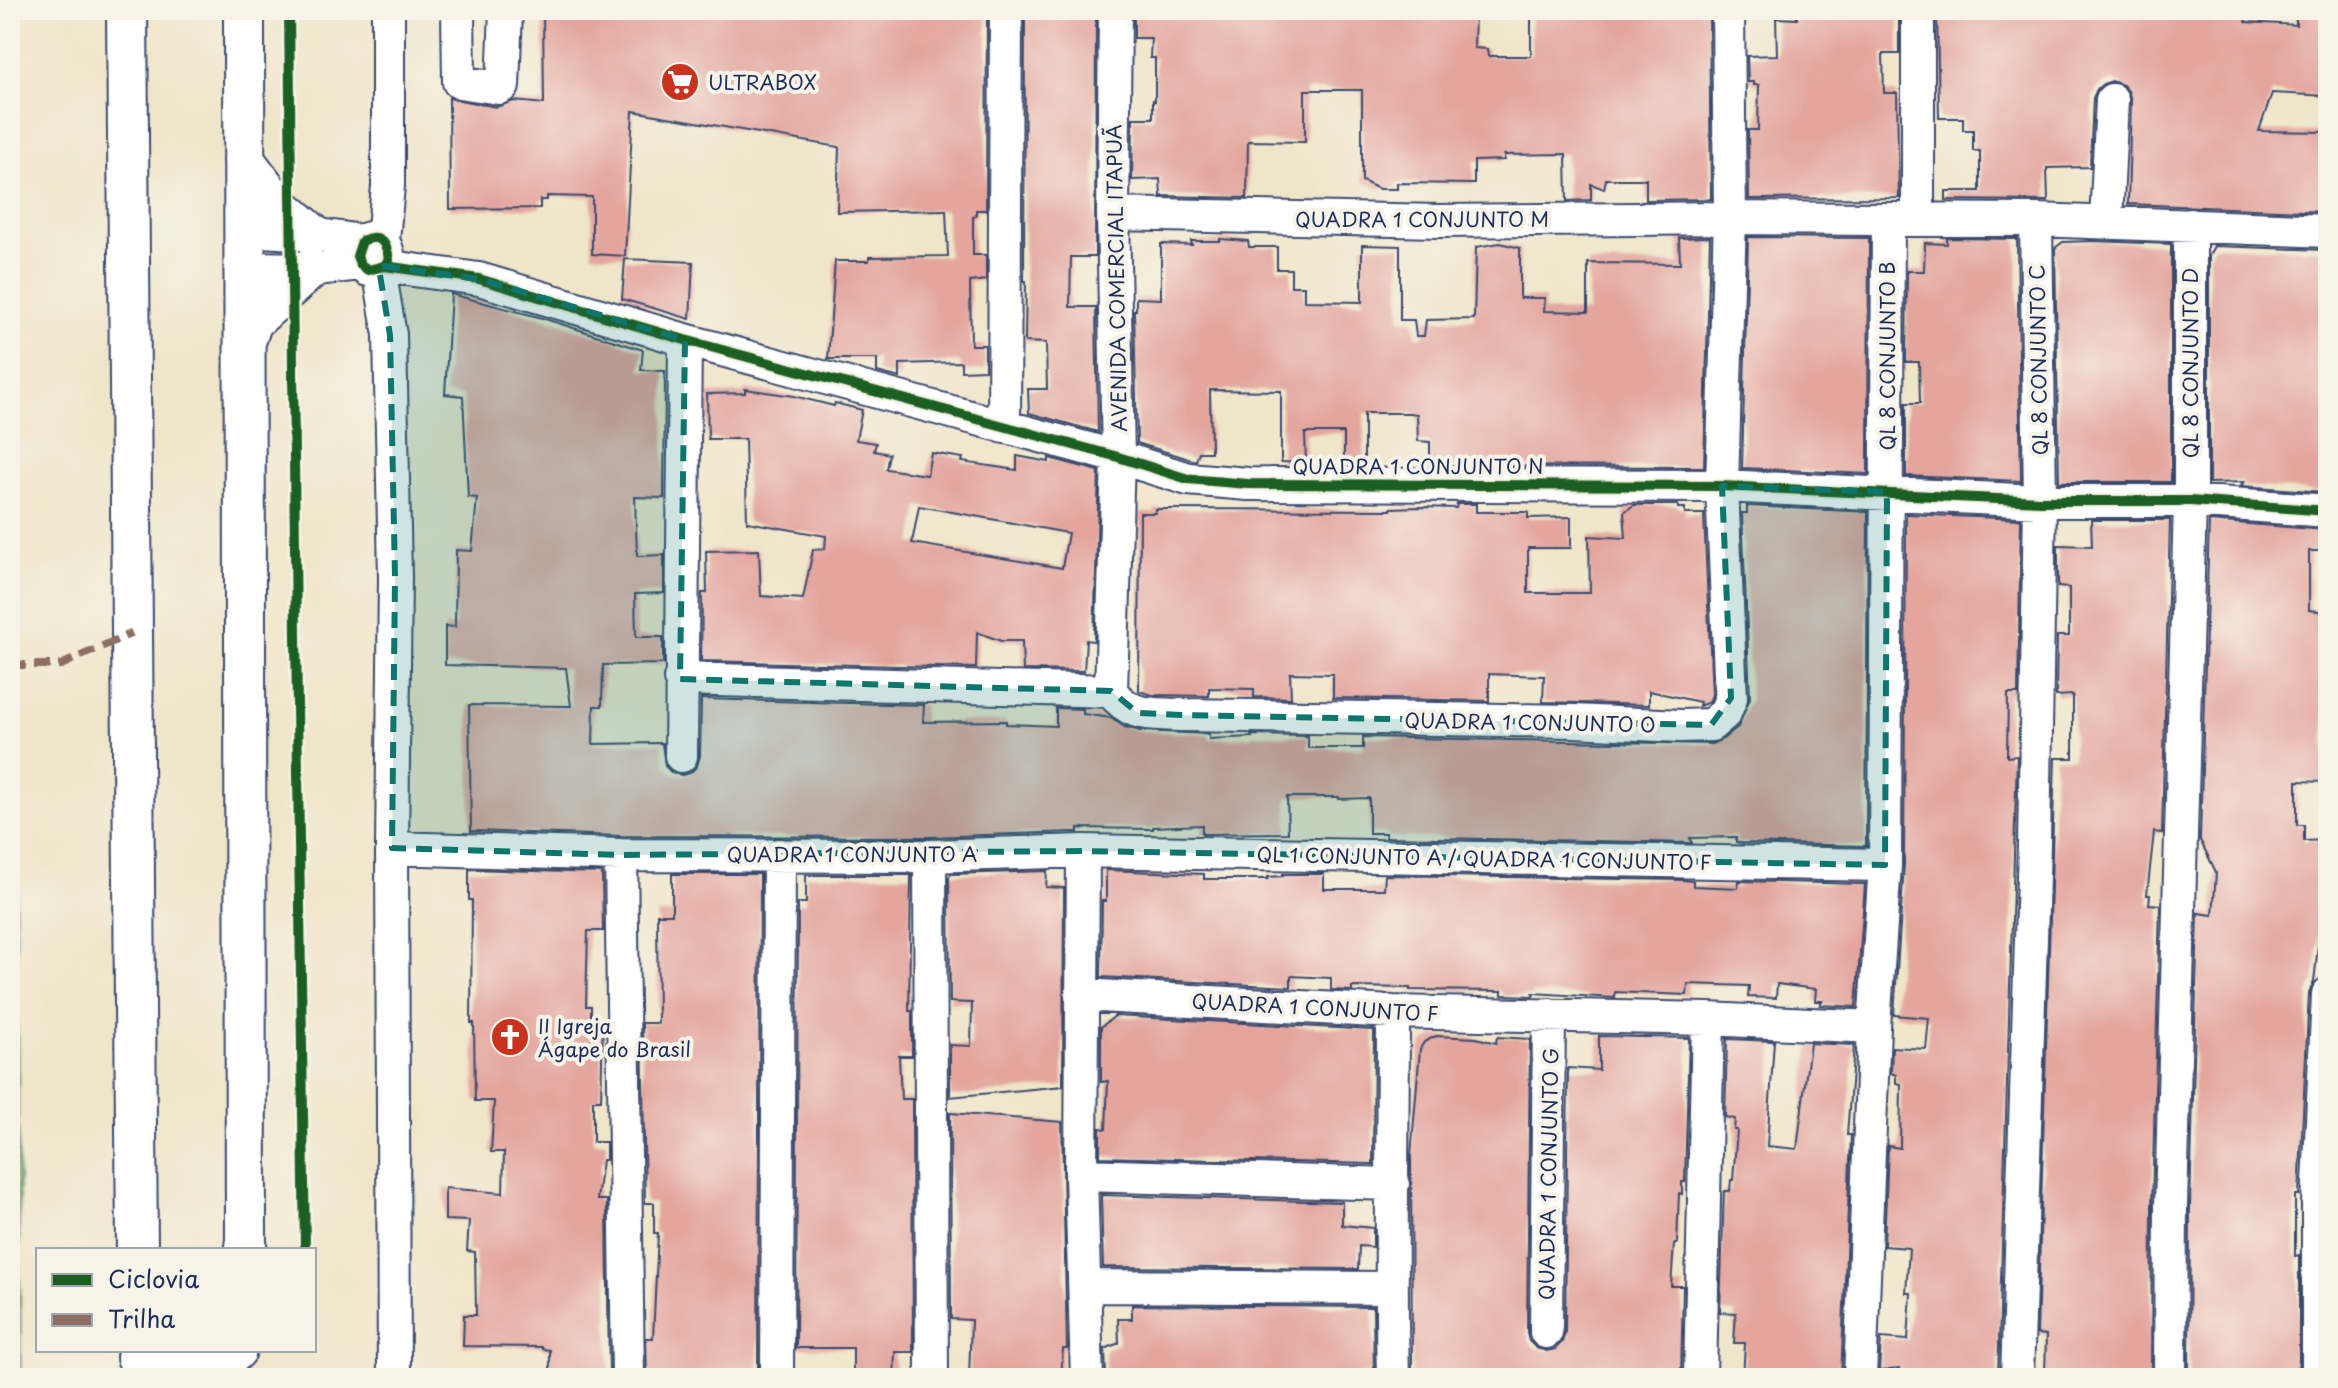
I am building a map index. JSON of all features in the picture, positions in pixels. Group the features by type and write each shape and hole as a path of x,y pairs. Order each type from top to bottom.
{"main road":[{"path":"127,10 137,1248"},
{"path":"244,10 246,1248"},
{"path":"244,160 311,251 252,321 245,342"},
{"path":"137,1362 171,1370 198,1371 228,1358 234,1352"},
{"path":"246,1352 247,1378"}],"street":[{"path":"388,10 389,128 374,187 374,254 390,335 395,577 392,848 394,1378"},
{"path":"458,10 459,82 499,88 503,86 506,10"},
{"path":"1004,427 1006,10"},
{"name":"AVENIDA COMERCIAL ITAPUÃ","path":"1111,691 1118,457 1113,214 1115,10"},
{"path":"1722,486 1730,218 1728,10"},
{"name":"QL 8 CONJUNTO B","path":"1860,1378 1874,1027 1885,865 1887,492 1918,10"},
{"path":"2106,222 2112,100"},
{"name":"QUADRA 1 CONJUNTO M","path":"1113,214 1440,221 1730,218 2036,220 2328,231"},
{"name":"QL 8 CONJUNTO C","path":"2017,1378 2034,845 2040,501 2036,220"},
{"name":"QL 8 CONJUNTO D","path":"2170,1378 2171,1207 2190,501 2190,225"},
{"name":"QUADRA 1 CONJUNTO N","path":"244,249 374,254 479,279 685,340 1118,457 1188,479 1248,484 1722,486 2040,501 2190,501 2328,511"},
{"path":"681,756 685,340"},
{"name":"QUADRA 1 CONJUNTO O","path":"1111,691 1121,705 1138,713 1711,725 1725,713 1731,698 1722,486"},
{"path":"680,679 1111,691"},
{"name":"QUADRA 1 CONJUNTO A","path":"392,848 621,855 930,856 1083,851"},
{"path":"1083,851 1081,1175 1087,1378"},
{"name":"QL 1 CONJUNTO A / QUADRA 1 CONJUNTO F","path":"1083,851 1885,865"},
{"path":"621,855 628,1378"},
{"path":"777,1378 779,855"},
{"path":"930,856 932,1378"},
{"path":"2318,1378 2318,1205 2328,994"},
{"name":"QUADRA 1 CONJUNTO F","path":"1081,995 1393,1012 1708,1019 1874,1027"},
{"path":"1393,1012 1393,1378"},
{"name":"QUADRA 1 CONJUNTO G","path":"1546,1332 1549,1015"},
{"path":"1700,1378 1708,1019"},
{"path":"1081,1175 1393,1184"},
{"path":"1086,1286 1391,1288"}],"highlighted area":[{"path":"384,266 479,279 685,340 680,679 1111,691 1138,713 1182,715 1711,725 1731,698 1722,486 1887,492 1885,865 1083,851 621,855 392,848 395,577 390,335 379,269"}],"green space":[{"path":"10,365 21,1378 10,1378"}],"building":[{"path":"543,10 987,10 986,210 976,210 973,217 973,255 986,255 986,280 970,282 971,345 985,345 985,370 961,371 961,362 900,364 900,378 877,372 877,359 828,359 835,261 869,261 869,257 948,256 946,210 837,212 839,147 633,111 625,256 592,254 592,197 547,196 547,200 540,200 540,208 450,209 449,98 496,107 514,101 544,104"},
{"path":"1041,10 1096,10 1095,257 1071,257 1070,307 1096,307 1098,432 1029,413 1028,389 1047,389 1046,343 1025,342 1024,281 1025,14 1041,14"},
{"path":"1138,10 1475,10 1474,48 1487,49 1488,56 1531,56 1531,10 1709,10 1711,199 1646,200 1646,179 1606,179 1604,189 1591,184 1591,200 1567,201 1566,154 1504,155 1504,160 1474,161 1474,184 1397,183 1397,189 1379,189 1362,181 1362,90 1305,90 1305,142 1248,141 1247,198 1161,196 1160,179 1132,180 1133,118 1153,118 1155,101 1155,58 1150,58 1151,38 1134,38 1134,13"},
{"path":"1797,10 1899,10 1899,54 1883,54 1884,93 1897,93 1899,198 1749,199 1748,130 1758,130 1759,85 1748,82 1747,56 1777,55 1776,18 1797,19"},
{"path":"1937,10 2246,10 2246,22 2296,25 2296,10 2328,10 2328,96 2272,93 2259,131 2328,132 2328,212 2128,204 2131,100 2123,85 2112,81 2097,89 2093,98 2090,167 2047,168 2048,201 1946,200 1946,191 1980,191 1980,151 1973,151 1973,130 1963,130 1963,118 1939,118"},
{"path":"1710,237 1704,467 1430,466 1430,442 1418,441 1417,414 1410,413 1364,413 1364,460 1344,461 1344,433 1305,433 1306,463 1281,462 1281,391 1210,390 1211,452 1199,452 1196,461 1137,443 1134,310 1136,298 1161,299 1161,244 1192,245 1191,241 1220,239 1248,241 1249,247 1277,247 1277,269 1291,269 1291,286 1304,286 1304,301 1362,302 1362,245 1400,246 1400,320 1414,320 1416,336 1424,336 1426,320 1474,319 1476,247 1500,243 1520,248 1520,298 1545,298 1544,311 1588,312 1588,263 1680,264 1679,238"},
{"path":"1748,237 1869,238 1868,474 1742,468"},
{"path":"1947,238 2017,239 2021,481 1906,476 1906,403 1920,403 1919,362 1906,362 1907,271 1924,271 1925,243 1947,244"},
{"path":"2063,242 2171,244 2171,482 2059,482 2055,248"},
{"path":"2214,246 2328,250 2328,447 2324,492 2241,486 2244,482 2209,483 2209,256"},
{"path":"625,259 693,262 690,319 622,299"},
{"path":"451,294 542,318 643,350 641,370 665,371 664,498 635,497 637,556 664,555 664,593 635,594 636,637 663,637 663,664 603,665 602,706 594,706 593,744 662,743 665,766 672,773 690,773 697,766 700,756 701,699 924,705 923,722 1006,721 1006,724 1056,726 1056,708 1083,709 1083,714 1111,718 1125,727 1140,731 1209,734 1209,739 1251,735 1308,736 1308,748 1363,748 1363,737 1712,744 1738,727 1750,698 1742,513 1747,513 1747,506 1868,512 1866,846 1740,843 1736,842 1736,837 1690,838 1692,843 1386,837 1386,833 1369,833 1369,798 1339,797 1287,797 1288,833 1202,834 1202,825 1153,829 1078,828 1078,832 930,837 621,836 471,831 469,705 571,706 566,668 445,665 445,626 455,627 456,550 472,551 477,498 468,497 463,396 445,394"},
{"path":"745,389 794,396 862,410 856,440 876,443 874,451 889,454 886,469 927,475 931,453 963,458 962,462 1017,470 1017,456 1049,462 1049,458 1099,471 1094,641 1086,640 1084,671 1023,670 1022,641 1001,641 977,632 976,668 701,661 702,593 707,593 706,551 759,550 761,596 803,599 813,550 825,549 826,536 747,522 745,439 708,439 707,394 745,393","holes":["919,506 1068,533 1062,568 912,543"]},
{"path":"1457,504 1476,504 1476,512 1528,512 1528,518 1571,517 1571,548 1528,548 1528,593 1590,593 1589,536 1626,538 1624,512 1634,505 1678,505 1678,508 1685,508 1685,514 1704,514 1712,695 1709,702 1699,706 1700,702 1649,691 1649,705 1543,702 1544,676 1489,674 1489,701 1333,698 1333,674 1290,673 1291,698 1254,697 1254,689 1209,688 1209,696 1153,695 1139,691 1140,513 1155,513 1155,509 1391,510 1456,508"},
{"path":"1906,514 2021,519 2018,694 2008,694 2007,757 2017,756 1998,1378 1899,1378 1899,1369 1879,1371 1881,1338 1908,1340 1911,1293 1906,1293 1909,1248 1884,1246 1888,1146 1900,1148 1901,1084 1896,1083 1896,1075 1891,1073 1892,1047 1926,1049 1929,1018 1894,1015 1904,865"},
{"path":"2091,520 2170,520 2162,833 2154,832 2147,895 2150,895 2149,904 2160,905 2151,1378 2045,1378 2046,1335 2037,1334 2055,758 2073,758 2073,695 2056,696 2057,636 2069,636 2069,588 2058,587 2058,545 2092,546"},
{"path":"2209,521 2326,530 2326,551 2309,551 2309,610 2328,612 2324,782 2297,781 2297,825 2304,825 2304,841 2325,840 2322,882 2325,882 2314,982 2309,993 2299,1195 2295,1195 2295,1256 2299,1255 2299,1378 2189,1378 2198,913 2213,915 2216,872 2200,840"},
{"path":"469,869 602,873 603,931 588,931 586,1006 591,1006 591,1022 603,1022 601,1100 593,1100 593,1142 606,1142 606,1160 602,1160 597,1200 607,1200 609,1378 550,1378 550,1350 542,1347 463,1346 464,1315 476,1315 475,1252 467,1251 469,1221 445,1220 445,1188 503,1193 504,1152 491,1152 494,1101 475,1101"},
{"path":"1106,870 1204,874 1204,879 1268,879 1283,874 1324,874 1324,889 1384,889 1385,875 1682,880 1693,881 1693,886 1738,888 1739,881 1865,884 1856,1007 1820,1005 1822,1001 1815,1001 1816,989 1777,984 1776,998 1748,997 1749,986 1688,984 1687,995 1615,992 1615,998 1533,993 1533,996 1502,995 1502,991 1410,988 1352,987 1352,991 1331,990 1331,978 1291,976 1291,987 1101,977 1102,901 1106,901"},
{"path":"1047,871 1046,887 1064,888 1063,1086 950,1097 950,1045 971,1046 972,1003 950,1002 949,877 951,874"},
{"path":"672,874 760,874 758,1378 647,1378 646,1338 653,1338 658,1233 654,1233 654,1203 645,1203 642,1023 658,1023 657,914 672,914"},
{"path":"806,875 911,875 909,1011 912,1011 912,1056 899,1056 901,1099 912,1099 913,1352 895,1352 894,1378 853,1378 853,1348 796,1348 798,903 806,903"},
{"path":"1115,1016 1374,1030 1373,1164 1100,1157 1100,1128 1106,1129 1108,1081 1101,1082 1101,1027"},
{"path":"1436,1036 1476,1038 1496,1043 1497,1037 1530,1039 1527,1332 1529,1341 1536,1348 1547,1351 1555,1349 1562,1342 1565,1332 1568,1068 1599,1070 1599,1036 1689,1038 1685,1182 1682,1182 1682,1194 1679,1193 1671,1286 1683,1286 1681,1378 1412,1378 1411,1155 1420,1049 1424,1042"},
{"path":"1727,1039 1774,1041 1767,1146 1797,1149 1810,1043 1854,1045 1847,1135 1851,1135 1841,1378 1743,1378 1745,1343 1734,1343 1736,1313 1720,1312 1724,1191 1730,1191 1733,1180 1737,1130 1734,1130 1735,1119 1725,1117"},
{"path":"950,1113 1062,1122 1067,1349 1063,1349 1061,1378 969,1378 971,1320 951,1319"},
{"path":"1101,1195 1342,1202 1342,1225 1373,1228 1373,1247 1359,1246 1358,1269 1103,1267"},
{"path":"1132,1305 1373,1307 1374,1374 1358,1375 1358,1378 1106,1378 1105,1349 1119,1343 1118,1319 1132,1319"}],"marked path":[{"path":"10,665 61,665 132,633"}],"cycle path":[{"path":"289,10 305,1248"},
{"path":"384,266 389,260 382,241 374,238 362,241 357,256 360,264 368,270 384,266 479,279 685,340 1118,457 1188,479 1248,484 1722,486 2040,501 2190,501 2328,511"}],"place":[{"name":"ULTRABOX","path":"680,82"},
{"name":"II Igreja Ágape do Brasil","path":"510,1037"}]}
